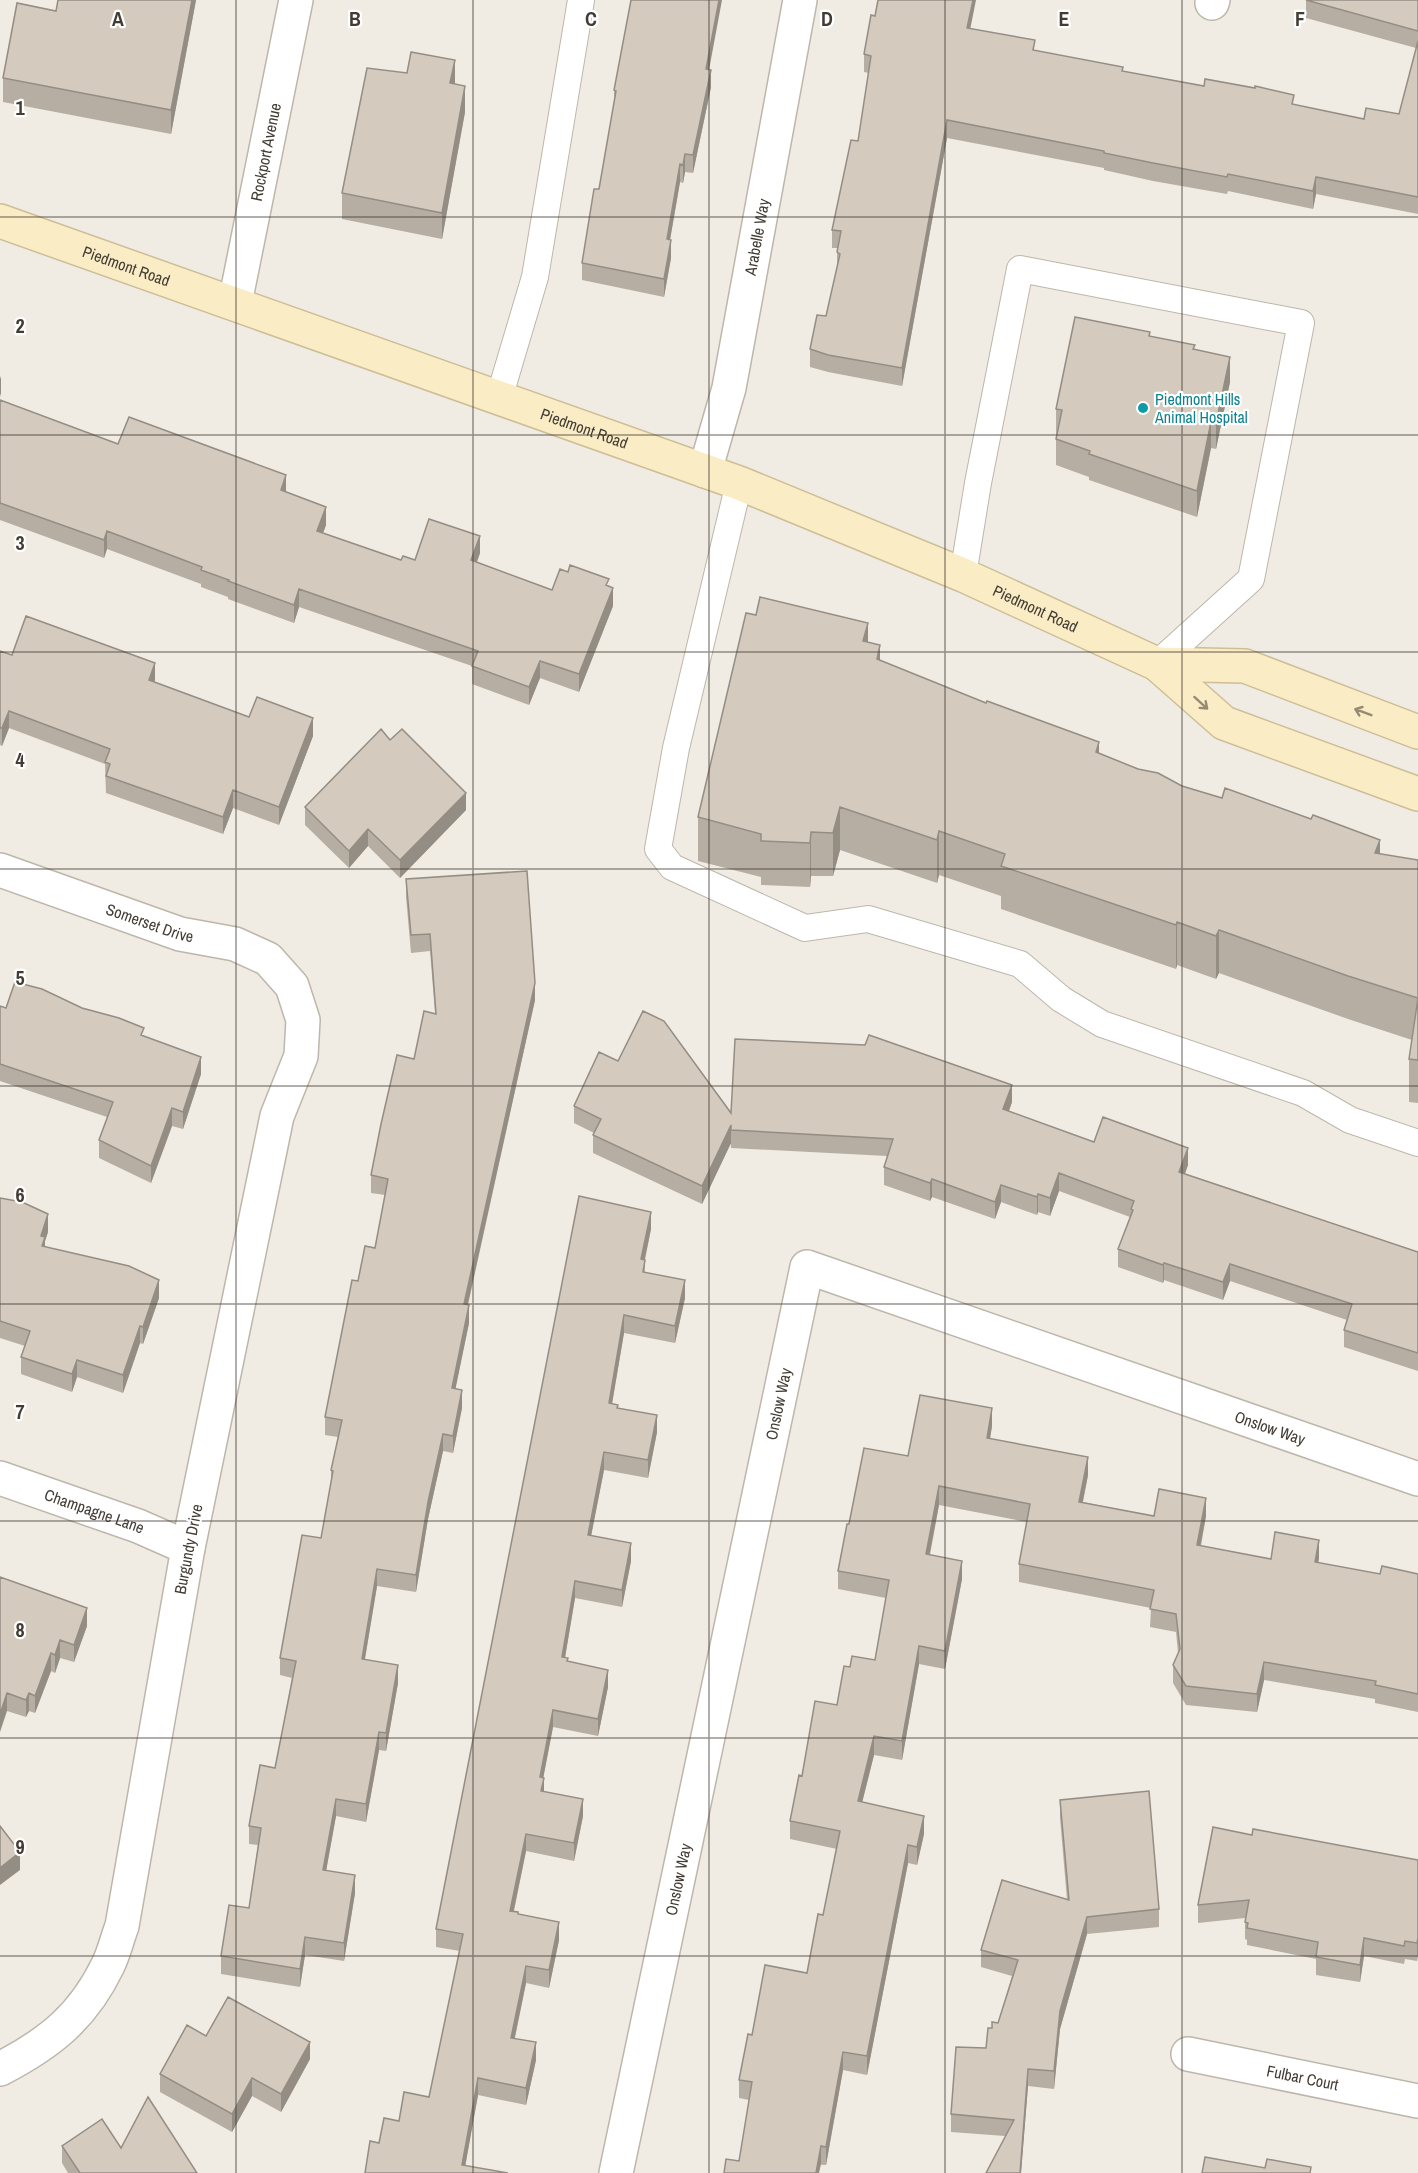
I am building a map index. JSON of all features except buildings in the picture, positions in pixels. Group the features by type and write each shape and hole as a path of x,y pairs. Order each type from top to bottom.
{"main road":[{"name":"Piedmont Road","path":"0,220 739,483 963,575 1157,664 1224,723 1418,794"},
{"name":"Piedmont Road","path":"1157,664 1245,666 1418,732"}],"street":[{"name":"Rockport Avenue","path":"235,303 296,0"},
{"name":"Arabelle Way","path":"705,471 729,388 800,0"},
{"name":"Somerset Drive","path":"0,870 180,934 235,944 268,958 292,986"},
{"name":"Burgundy Drive","path":"0,2069 32,2053 64,2029 90,1999 109,1964 122,1926 188,1548 277,1116 301,1056 303,1020 292,986"},
{"name":"Onslow Way","path":"616,2173 807,1267 1418,1479"},
{"name":"Champagne Lane","path":"0,1478 138,1526 188,1548"},
{"name":"Fulbar Court","path":"1188,2054 1418,2101"}],"lane":[{"path":"499,398 535,277 581,0"},
{"path":"963,575 978,483 1020,269 1301,323 1251,579 1157,664"},
{"path":"739,483 676,748 658,849 672,867 805,928 867,919 1020,964 1061,999 1102,1024 1303,1093 1350,1120 1418,1143"}],"place":[{"name":"Piedmont Hills Animal Hospital","path":"1143,408"}]}
